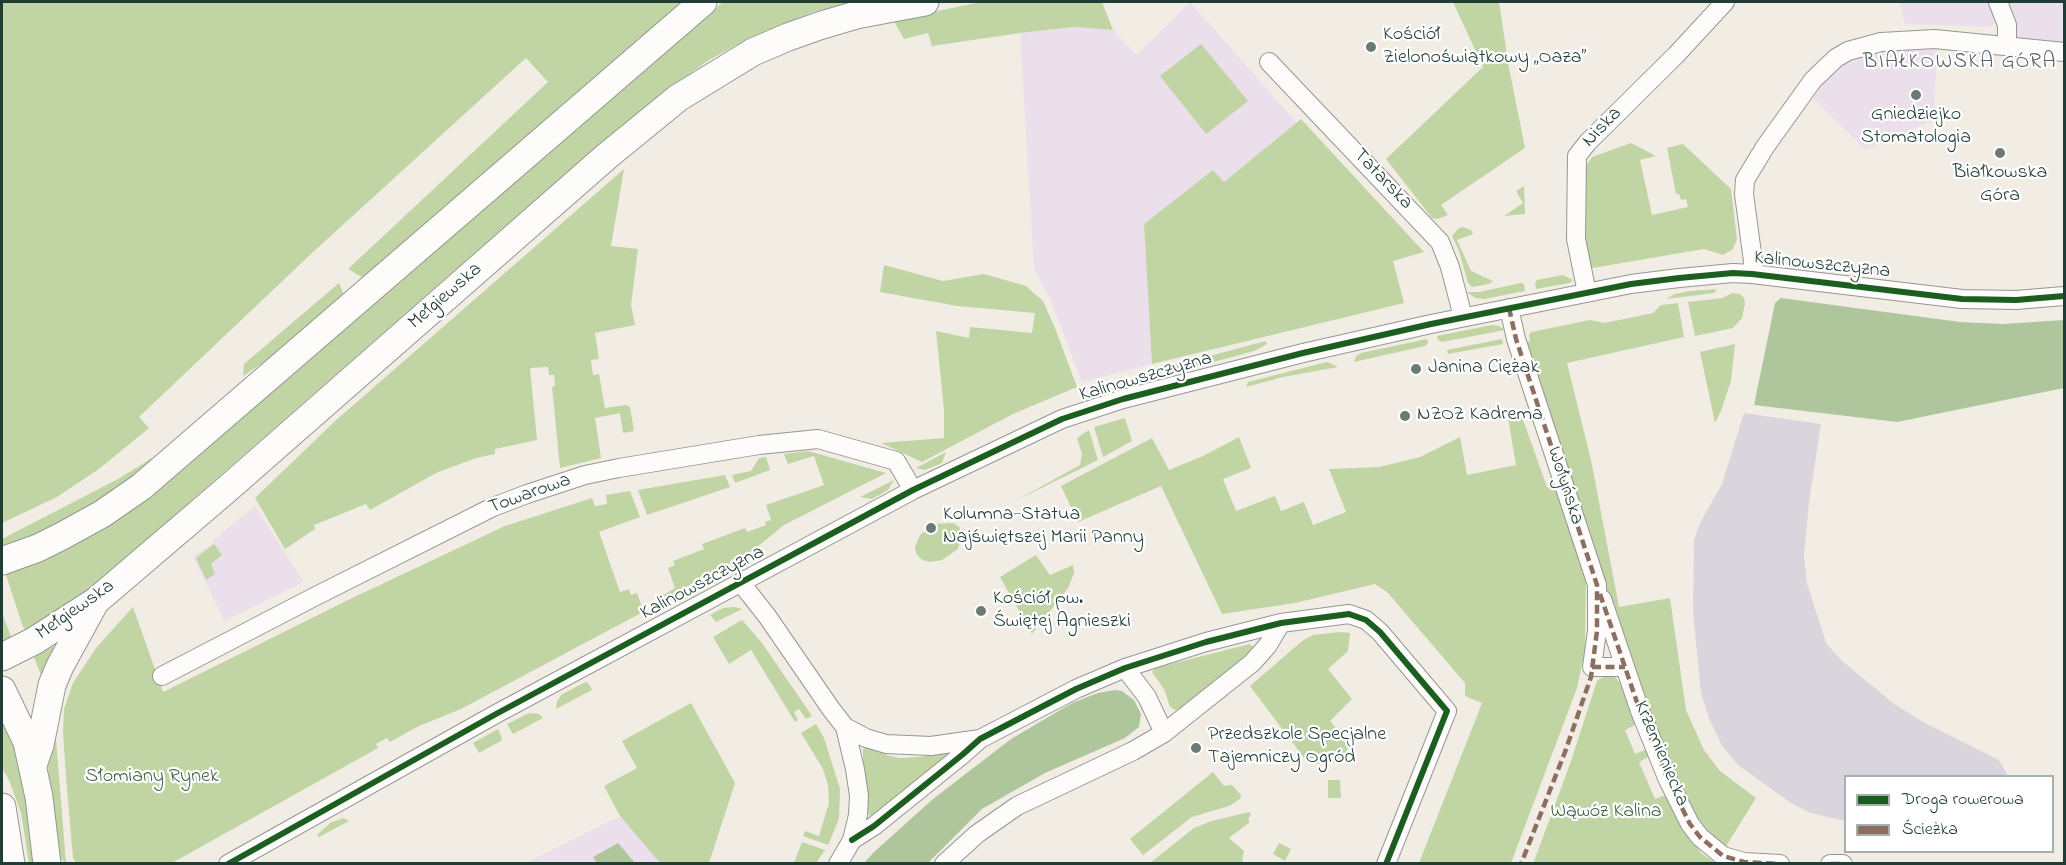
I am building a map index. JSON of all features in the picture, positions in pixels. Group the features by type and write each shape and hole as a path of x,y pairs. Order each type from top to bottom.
{"main road":[{"path":"2,561 38,548 62,536 102,514 141,487 703,2"},
{"name":"Mełgiewska","path":"2,657 34,641 96,601 607,156 678,98 753,52 788,37 856,15 925,2"},
{"path":"33,766 40,745 52,685 96,601"},
{"path":"2,690 27,742 39,797 47,864"},
{"path":"2,807 12,864"}],"street":[{"name":"Niska","path":"1587,293 1576,239 1577,156 1725,2"},
{"path":"1998,2 2007,26 2007,45"},
{"path":"1752,274 1753,261 1744,194 1746,180 1753,164 1806,89 1836,58 1863,46 1899,40 1935,39 2064,52"},
{"name":"Tatarska","path":"1269,62 1440,242 1450,267 1463,317"},
{"name":"Kalinowszczyzna","path":"228,864 496,714 913,490 1062,419 1086,411 1303,353 1463,317 1662,280 1733,273 1962,299 2016,300 2064,296"},
{"name":"Wołyńska","path":"1509,308 1516,339 1597,585 1597,632 1592,666 1625,667"},
{"name":"Towarowa","path":"162,676 493,507 585,475 759,445 818,439 896,461 913,490"},
{"path":"741,583 768,616 831,710 845,727 866,738 886,744 931,746 980,739"},
{"name":"Krzemieniecka","path":"1597,585 1625,667 1679,805 1700,837 1723,856 1744,862 1780,864"},
{"path":"852,840 874,826 980,739 1076,689 1125,668 1206,642 1281,623 1349,614 1366,620 1380,632 1447,711 1386,864"},
{"path":"944,864 977,834 1017,806 1133,751 1164,733 1252,663 1268,645 1281,623"},
{"path":"1125,668 1147,697 1164,733"},
{"path":"838,864 852,840 858,815 859,796 845,727"},
{"path":"1830,864 1843,864"}],"shaded area":[{"path":"1190,2 1297,123 1224,182 1213,171 1144,224 1152,364 1082,382 1049,296 1034,269 1020,33 1074,27 1113,30 1136,55"},
{"path":"1900,2 1991,2 1998,19 1991,27 1905,24"},
{"path":"2005,2 2064,2 2064,44 2013,42"},
{"path":"1938,45 1933,120 1866,150 1813,99 1826,78 1842,65 1878,50"},
{"path":"1744,413 1821,424 1809,502 1804,556 1807,583 1826,643 1841,660 1893,703 1921,721 1999,760 2007,775 1844,775 1844,821 1811,813 1791,803 1738,765 1722,746 1701,693 1693,612 1694,540 1700,523 1722,484"},
{"path":"255,506 304,582 224,621 193,556 213,544 212,541"},
{"path":"620,816 660,863 524,864"}],"green space":[{"path":"2,2 682,2 365,279 348,269 548,82 526,58 312,253 139,417 149,428 99,469 57,497 2,523"},
{"path":"723,2 855,2 813,12 751,37 709,60 652,101 527,207 88,591 27,632 23,627 4,569 67,545 625,86"},
{"path":"981,2 1102,2 1113,30 1074,27 932,46 928,33 904,39 894,20"},
{"path":"1453,2 1499,2 1525,148 1441,205 1448,215 1437,219 1432,218 1386,159 1483,67"},
{"path":"1201,44 1248,101 1206,134 1160,76"},
{"path":"1301,119 1424,252 1393,261 1404,303 1152,364 1144,224 1213,170 1224,182"},
{"path":"1631,143 1656,156 1640,160 1652,215 1688,207 1686,199 1681,200 1679,194 1676,194 1667,148 1683,144 1731,189 1737,240 1732,250 1723,255 1704,249 1587,269 1582,240 1582,172 1592,157"},
{"path":"624,169 611,246 638,249 631,305 635,325 595,333 599,359 591,360 593,375 599,374 605,408 626,405 630,407 634,431 623,433 620,413 595,418 601,458 560,468 552,387 555,386 554,375 549,375 548,367 530,368 537,440 495,449 495,454 476,458 436,473 370,510 366,504 314,525 315,529 285,549 255,498 334,422"},
{"path":"1524,186 1525,214 1504,216 1523,203 1516,191"},
{"path":"1463,227 1471,230 1473,234 1457,240 1471,271 1493,281 1489,284 1472,287 1468,283 1452,236"},
{"path":"884,265 943,281 984,274 1026,286 1043,301 1077,387 1013,414 922,462 881,443 944,438 944,410 936,331 969,338 970,327 1032,333 1035,313 957,306 880,292"},
{"path":"1563,275 1573,280 1570,283 1536,289 1537,280"},
{"path":"339,283 344,295 293,343 243,376 244,364"},
{"path":"1524,284 1525,291 1484,299 1475,298 1467,292 1479,292"},
{"path":"1717,289 1714,293 1666,299 1675,294 1690,291"},
{"path":"1732,293 1740,294 1744,298 1742,318 1733,328 1695,336 1688,302 1723,298"},
{"path":"1781,298 1960,322 2003,324 2064,320 2064,388 1897,422 1754,405 1775,303"},
{"path":"1678,303 1684,337 1567,363 1591,460 1619,607 1670,598 1686,710 1704,750 1720,771 1756,798 1725,848 1704,830 1668,763 1611,610 1525,342 1530,341 1531,332 1590,320 1605,323 1653,313 1661,305"},
{"path":"1492,325 1505,330 1442,342 1437,336"},
{"path":"1427,339 1428,343 1425,346 1354,362 1356,356 1361,353"},
{"path":"1502,339 1503,344 1448,354 1447,350"},
{"path":"1266,341 1267,344 1254,351 1236,356 1162,375 1153,371"},
{"path":"1735,344 1731,381 1715,423 1700,352"},
{"path":"1327,362 1338,367 1283,377 1246,387 1248,382"},
{"path":"1521,414 1547,487 1555,489 1586,577 1585,650 1577,688 1511,863 1419,863 1482,703 1465,696 1465,683 1388,593 1375,584 1295,603 1222,614 1161,486 1078,522 1061,486 1152,438 1169,470 1203,456 1239,437 1251,468 1223,479 1236,511 1275,496 1281,511 1304,502 1313,525 1346,512 1329,469 1379,467 1420,457 1460,437 1467,475 1516,465 1508,418"},
{"path":"1125,418 1132,441 1103,457 1094,427"},
{"path":"1089,430 1098,460 1017,500 1080,465 1082,454 1077,438"},
{"path":"808,451 886,473 784,525 751,552 662,600 655,600 675,588 668,568 675,565 673,561 704,549 702,544 745,528 747,532 766,525 765,522 771,520 766,505 824,485 814,456 788,464 784,454"},
{"path":"946,452 942,463 925,470 916,468"},
{"path":"766,457 770,470 735,483 732,475 751,471 759,458"},
{"path":"152,458 156,460 75,518 2,550 2,539 118,479"},
{"path":"725,475 730,487 647,515 638,490"},
{"path":"894,480 888,490 872,499 860,497"},
{"name":"Słomiany Rynek","path":"630,491 640,517 599,532 620,592 629,589 631,595 637,593 642,607 641,613 461,709 419,726 390,742 387,738 376,744 378,748 172,863 76,863 73,858 66,777 64,709 73,683 96,648 133,607 163,692 348,600 505,526 592,498 595,506 607,504 606,495"},
{"path":"953,523 959,527 962,536 958,549 942,560 930,562 922,560 916,553 915,547 920,535 934,524"},
{"path":"214,544 222,555 211,564 215,574 206,580 196,558"},
{"path":"1036,555 1050,575 1073,565 1074,573 1068,588 1032,634 1000,577"},
{"path":"723,608 742,609 716,622 710,615"},
{"path":"2,613 12,639 2,642"},
{"path":"742,620 762,643 812,716 806,719 799,709 794,712 798,720 795,722 751,650 729,664 713,637"},
{"path":"1350,633 1348,651 1328,669 1352,699 1330,721 1349,744 1343,761 1326,765 1307,762 1250,686 1302,641 1313,635"},
{"path":"64,641 44,683 34,657"},
{"path":"1250,644 1253,650 1182,708 1175,710 1170,707 1164,689 1152,672 1155,668"},
{"name":"Wąwóz Kalina","path":"1614,676 1623,686 1637,724 1625,730 1635,754 1647,749 1650,756 1639,762 1655,799 1666,795 1681,825 1701,853 1715,863 1533,864 1570,764 1597,681 1603,677"},
{"path":"585,682 592,690 556,709 561,695"},
{"path":"1122,691 1134,700 1141,714 1139,727 1125,738 1045,773 982,809 928,863 864,863 933,799 1011,739 1072,703 1098,693"},
{"path":"691,703 735,783 709,863 660,863 620,816 604,786 637,768 622,741"},
{"path":"529,713 539,714 543,718 513,734 507,724"},
{"path":"2,716 18,756 26,792 35,863 29,863 21,813 2,768"},
{"path":"56,722 66,863 56,855 47,756"},
{"path":"816,724 824,738 840,789 839,819 828,845 803,836 805,831 819,836 829,803 828,785 823,769 801,733"},
{"path":"498,729 501,741 479,753 473,743"},
{"path":"876,748 887,755 899,758 943,752 947,754 944,759 870,817 867,808 863,756 863,749"},
{"path":"1213,772 1224,786 1232,785 1241,795 1240,799 1229,806 1192,817 1143,855 1130,839"},
{"path":"1328,780 1340,780 1341,798 1328,798"},
{"path":"1249,812 1250,822 1229,838 1244,851 1242,861 1245,863 1150,863 1194,828"},
{"path":"343,818 349,821 319,837 317,835 330,823"},
{"path":"802,842 825,850 816,863 794,863"},
{"path":"618,843 635,863 597,863 593,857"},
{"path":"1279,843 1291,849 1285,861 1273,854"}],"marked path":[{"path":"1509,308 1516,339 1597,585 1597,631 1591,677 1565,752 1521,864"},
{"path":"1600,594 1640,711 1668,780 1690,824 1700,837 1723,856 1744,862 1780,864"},
{"path":"1592,667 1625,667"},
{"path":"1830,864 1843,864"}],"cycle path":[{"path":"228,864 496,714 913,490 1062,419 1123,399 1303,353 1431,324 1631,284 1679,278 1733,273 1752,274 1962,299 2016,300 2064,296"},
{"path":"852,840 874,826 980,739 1076,689 1125,668 1206,642 1281,623 1349,614 1366,620 1380,632 1447,711 1386,864"}],"place":[{"name":"Kościół Zielonoświątkowy „Oaza”","path":"1371,47"},
{"name":"Gniedziejko Stomatologia","path":"1916,95"},
{"name":"Białkowska Góra","path":"2000,153"},
{"name":"Janina Ciężak","path":"1416,369"},
{"name":"NZOZ Kadrema","path":"1405,416"},
{"name":"Kolumna-Statua Najświętszej Marii Panny","path":"931,528"},
{"name":"Kościół pw. Świętej Agnieszki","path":"981,611"},
{"name":"Przedszkole Specjalne Tajemniczy Ogród","path":"1196,748"}],"district":[{"name":"BIAŁKOWSKA GÓRA","path":"1960,64"}]}
